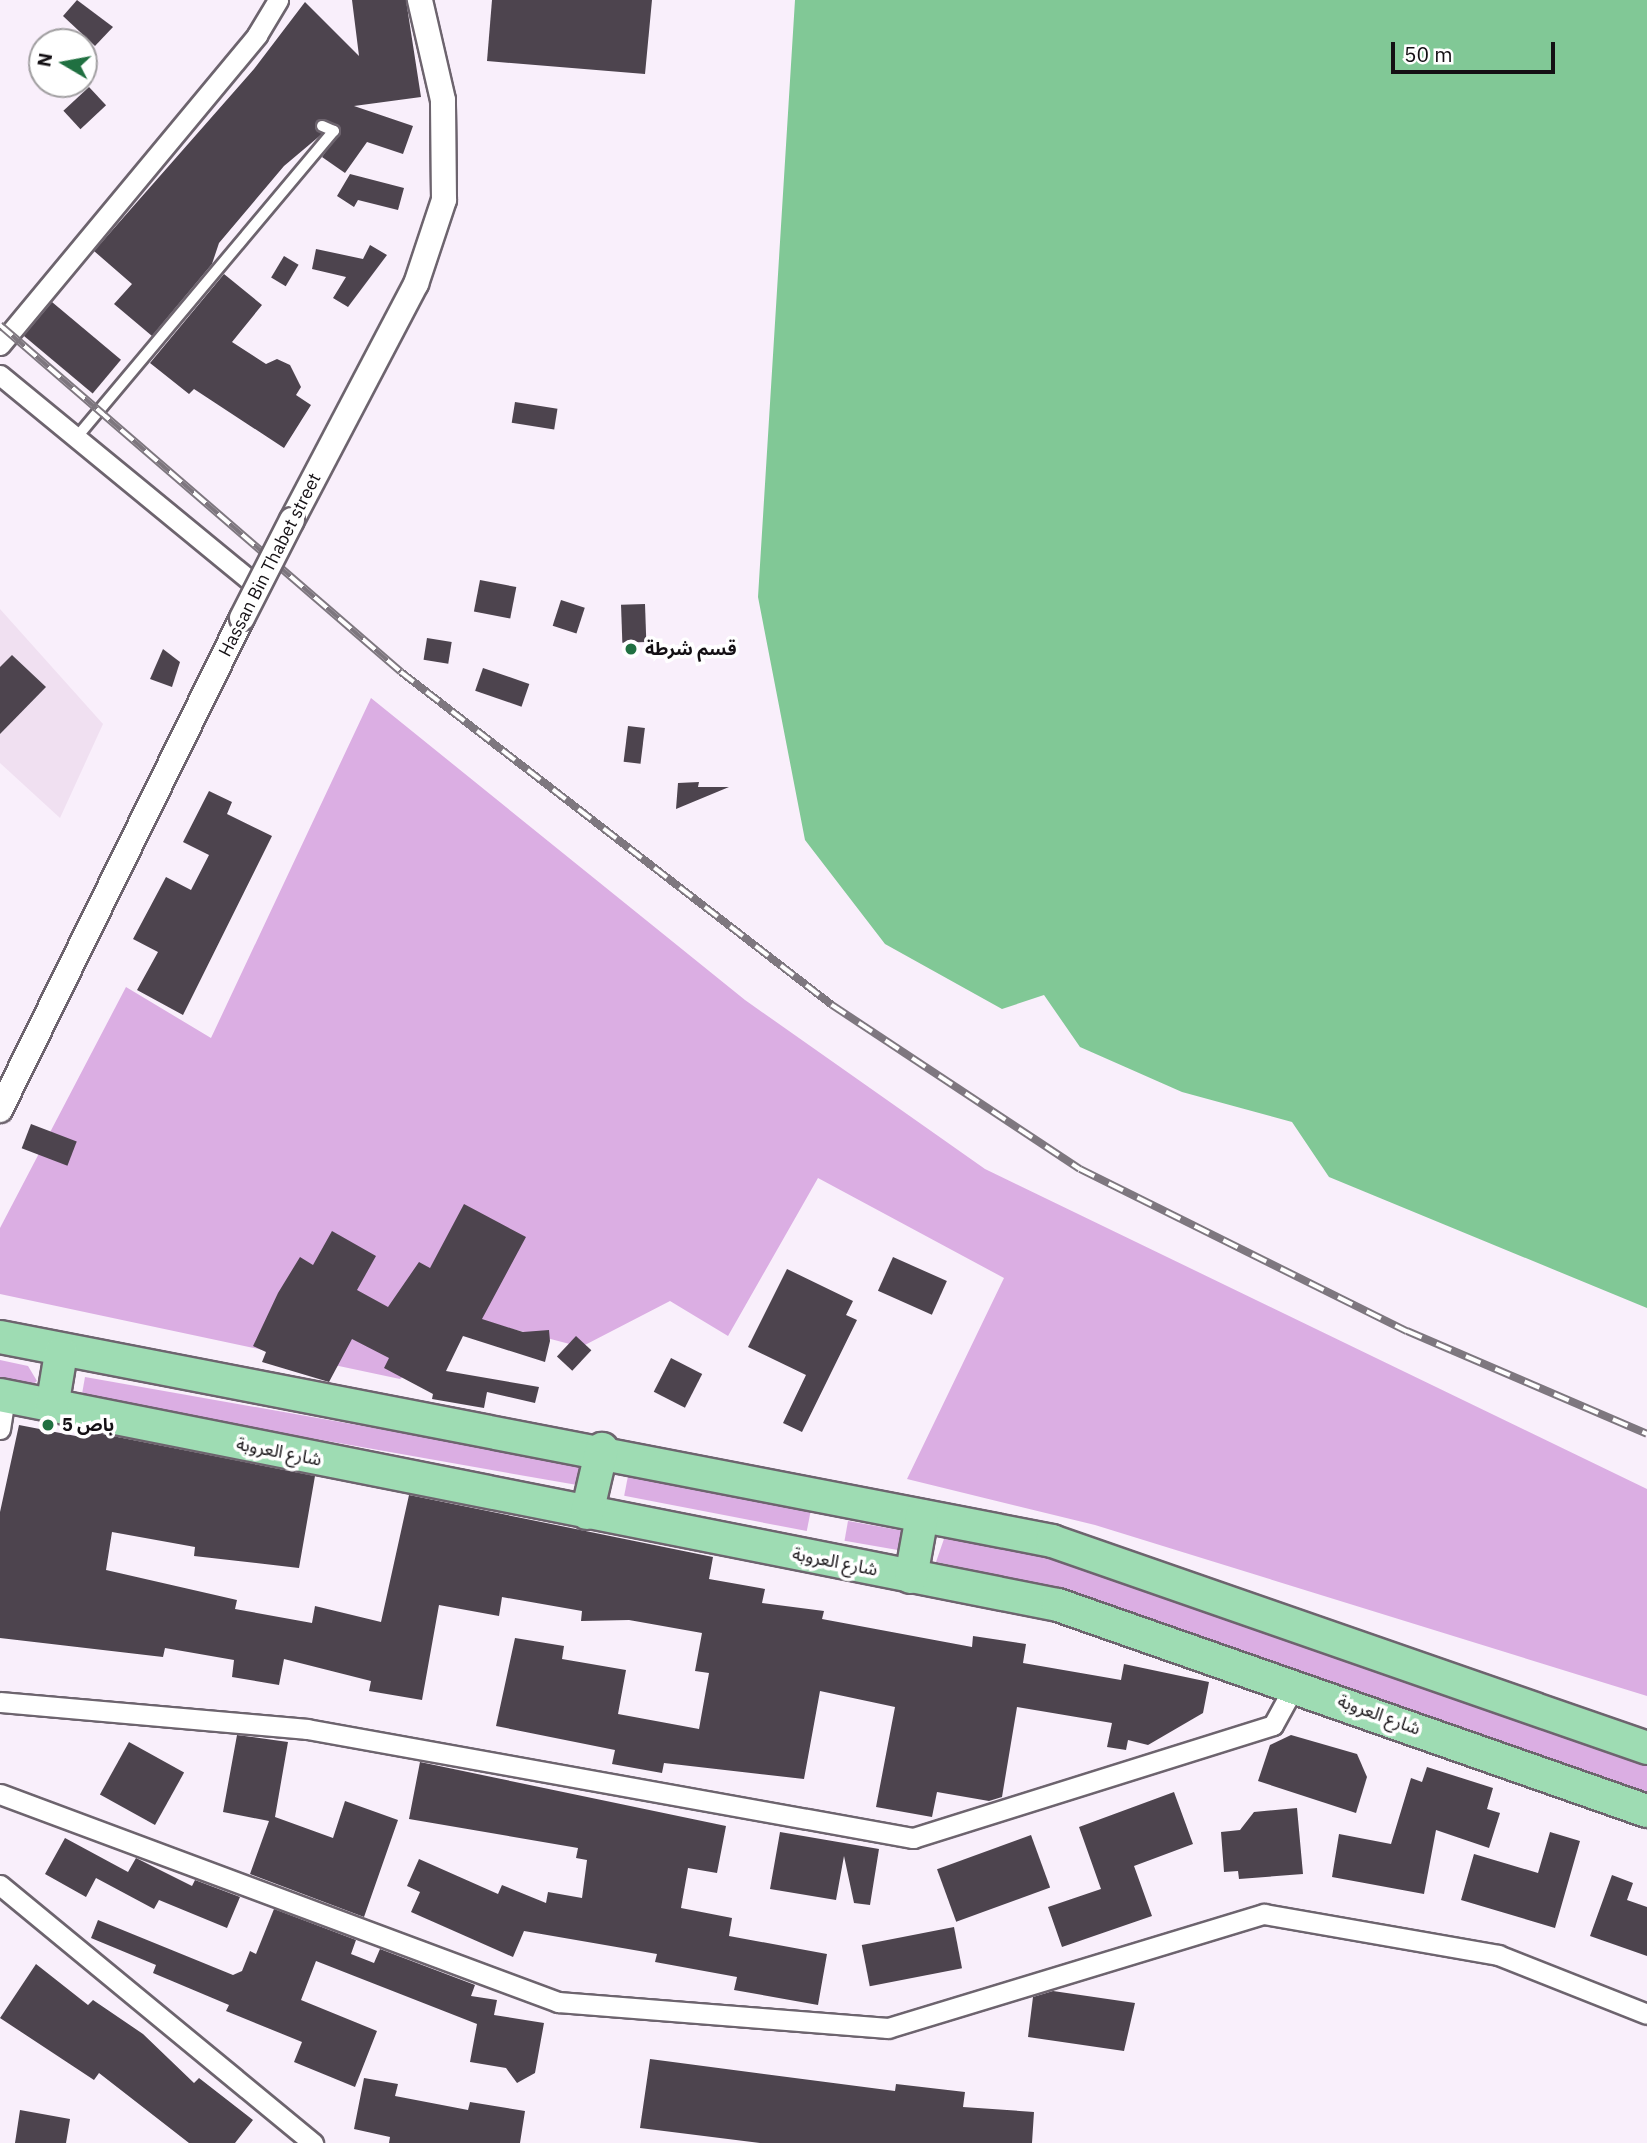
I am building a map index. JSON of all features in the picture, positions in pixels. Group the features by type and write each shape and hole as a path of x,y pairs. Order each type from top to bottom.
{"main road":[{"path":"0,1336 61,1353 602,1449 1052,1541 1647,1748"},
{"path":"52,1407 61,1353"},
{"name":"شارع العروبة","path":"3,1396 1058,1605 1295,1685 1647,1811"},
{"path":"587,1513 602,1449"},
{"path":"911,1577 922,1516"}],"street":[{"path":"0,345 257,35 278,0"},
{"name":"Hassan Bin Thabet street","path":"0,1110 242,618 416,284 444,200 443,100 420,0"},
{"path":"0,375 258,587"},
{"path":"0,1429 3,1396"},
{"path":"0,1702 307,1729 913,1838 1273,1725 1295,1685"},
{"path":"0,1794 558,2002 888,2028 1264,1914 1498,1955 1647,2014"},
{"path":"0,1885 313,2143"}],"lane":[{"path":"76,438 334,131 322,126"}],"shaded area":[{"path":"795,0 1647,0 1647,1308 1329,1177 1292,1122 1182,1092 1080,1047 1044,995 1002,1009 885,944 805,840 758,597"},
{"path":"0,609 103,724 60,818 0,763"},
{"path":"371,698 745,1000 985,1169 1647,1489 1647,1696 1095,1525 907,1479 1004,1278 818,1178 728,1336 670,1301 581,1347 479,1320 400,1379 0,1294 0,1228 126,987 211,1038"},
{"path":"0,1360 28,1366 37,1381 28,1388 0,1381"},
{"path":"85,1377 582,1465 579,1485 81,1398"},
{"path":"628,1476 811,1511 807,1531 624,1496"},
{"path":"848,1521 901,1530 898,1550 845,1541"},
{"path":"945,1536 1047,1558 1647,1766 1647,1797 1051,1586 936,1562"}],"building":[{"path":"77,0 113,27 98,43 98,28 76,28 63,16"},
{"path":"352,0 406,0 421,97 354,106 413,126 403,154 367,142 345,173 322,157 341,129 318,120 315,128 322,134 284,166 219,243 212,264 152,336 114,304 132,284 94,251 254,69 305,2 359,56"},
{"path":"492,0 652,0 645,74 487,61"},
{"path":"98,97 106,105 80,129 63,111 77,98"},
{"path":"350,174 404,188 398,210 358,200 354,207 337,196"},
{"path":"370,245 387,255 348,307 333,298 346,277 312,269 316,249 363,259"},
{"path":"284,256 299,265 286,286 271,277"},
{"path":"224,274 262,305 232,342 266,364 277,359 290,365 301,387 296,395 311,405 284,448 194,389 189,394 150,363"},
{"path":"52,302 121,360 93,394 24,336"},
{"path":"515,402 557,409 554,429 512,423"},
{"path":"480,580 516,587 510,618 474,611"},
{"path":"561,600 585,608 576,633 553,626"},
{"path":"645,604 646,642 622,643 621,605"},
{"path":"427,638 452,642 448,664 424,660"},
{"path":"163,649 180,662 172,687 150,679"},
{"path":"12,655 46,687 0,734 0,667"},
{"path":"483,668 529,684 522,707 475,691"},
{"path":"628,726 645,728 640,764 624,762"},
{"path":"699,782 698,787 729,787 676,809 678,783"},
{"path":"209,791 232,802 227,814 272,836 183,1015 137,990 158,952 133,939 166,877 191,890 209,855 183,842"},
{"path":"31,1124 77,1142 67,1166 22,1148"},
{"path":"464,1204 526,1237 482,1319 523,1332 549,1330 550,1341 545,1362 463,1336 446,1371 539,1387 535,1403 487,1392 484,1408 432,1399 433,1394 384,1368 389,1358 352,1339 329,1382 262,1362 266,1352 253,1346 278,1293 300,1257 313,1265 332,1231 376,1256 357,1290 388,1307 419,1262 430,1268"},
{"path":"893,1257 947,1281 932,1315 878,1291"},
{"path":"787,1269 853,1301 846,1315 857,1320 802,1432 783,1423 806,1375 748,1347"},
{"path":"576,1336 591,1350 572,1371 557,1356"},
{"path":"671,1358 702,1374 685,1408 654,1392"},
{"path":"19,1425 81,1437 82,1430 315,1476 299,1568 194,1556 195,1547 112,1532 106,1570 237,1600 235,1609 312,1623 315,1606 381,1622 409,1495 713,1557 709,1579 765,1589 762,1603 824,1611 822,1619 972,1647 973,1636 1026,1644 1023,1663 1121,1680 1124,1664 1209,1682 1203,1713 1148,1745 1128,1740 1126,1750 1107,1747 1112,1723 1017,1707 1002,1797 989,1801 937,1792 932,1817 876,1807 895,1707 820,1691 804,1779 664,1763 662,1773 612,1764 615,1750 496,1726 515,1638 564,1646 562,1659 626,1670 618,1714 699,1729 709,1673 695,1671 702,1633 629,1620 581,1621 582,1611 502,1597 499,1616 439,1605 422,1700 369,1691 371,1681 284,1659 279,1685 232,1677 234,1660 165,1648 163,1657 0,1638 0,1512"},
{"path":"237,1735 288,1742 275,1817 333,1838 345,1801 398,1820 364,1917 250,1874 269,1821 223,1812"},
{"path":"1291,1735 1357,1754 1367,1777 1356,1813 1258,1781 1270,1745"},
{"path":"129,1742 184,1773 155,1825 100,1794"},
{"path":"420,1762 726,1826 717,1873 688,1868 681,1908 732,1918 729,1936 827,1954 818,2005 734,1990 737,1977 655,1962 657,1954 524,1931 513,1957 411,1912 420,1892 407,1886 419,1859 498,1894 502,1885 546,1903 548,1892 582,1898 587,1860 576,1858 578,1848 409,1819"},
{"path":"1427,1767 1493,1788 1487,1809 1500,1813 1489,1848 1436,1830 1424,1894 1332,1877 1339,1834 1391,1844 1411,1778 1422,1782"},
{"path":"1174,1792 1193,1844 1134,1866 1152,1916 1062,1947 1048,1907 1101,1889 1079,1827"},
{"path":"1297,1808 1303,1874 1239,1879 1238,1871 1224,1872 1221,1832 1240,1830 1254,1812"},
{"path":"780,1832 879,1849 870,1905 854,1903 844,1856 836,1900 770,1889"},
{"path":"1550,1832 1580,1841 1555,1928 1461,1900 1474,1854 1538,1873"},
{"path":"1031,1835 1050,1888 956,1922 937,1869"},
{"path":"65,1838 128,1872 136,1858 192,1886 195,1880 240,1897 227,1928 159,1900 154,1909 96,1878 86,1897 45,1874"},
{"path":"1612,1875 1633,1883 1627,1900 1647,1907 1647,1956 1590,1936"},
{"path":"274,1909 356,1940 351,1954 374,1963 380,1949 475,1985 471,1996 497,2000 494,2015 544,2023 535,2073 517,2083 506,2068 470,2062 477,2024 316,1961 301,2000 377,2031 355,2087 294,2062 302,2042 226,2011 229,2005 153,1973 156,1965 91,1938 98,1920 233,1975 242,1971 250,1951 256,1954"},
{"path":"954,1927 962,1968 870,1986 862,1945"},
{"path":"36,1964 88,2005 93,2000 143,2034 194,2083 199,2078 253,2120 235,2143 189,2143 99,2073 94,2080 0,2018"},
{"path":"1053,1991 1135,2003 1124,2051 1028,2037 1033,1997"},
{"path":"650,2059 895,2091 896,2084 965,2092 963,2107 1034,2112 1032,2143 760,2143 640,2128"},
{"path":"364,2078 398,2084 395,2096 468,2110 470,2102 525,2111 520,2143 389,2143 390,2137 354,2129"},
{"path":"20,2110 70,2119 66,2143 15,2143"}],"railway":[{"path":"0,325 401,672 832,1005 1080,1169 1407,1331 1647,1434"}],"place":[{"name":"قسم شرطة","path":"631,649"},
{"name":"باص 5","path":"48,1425"}]}
